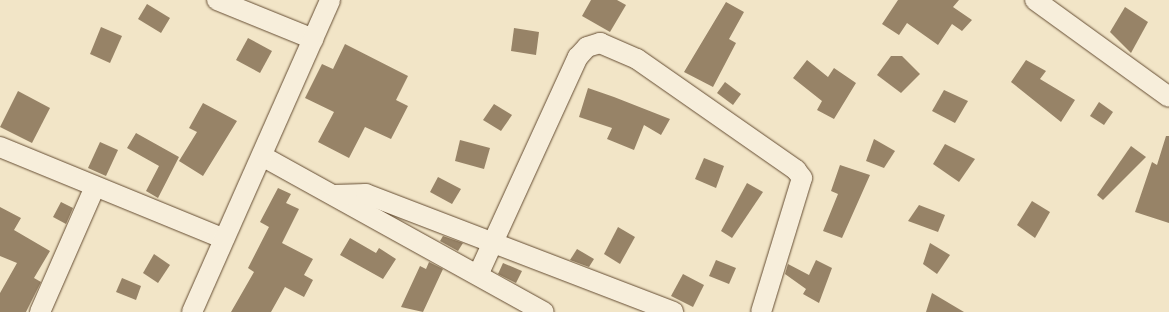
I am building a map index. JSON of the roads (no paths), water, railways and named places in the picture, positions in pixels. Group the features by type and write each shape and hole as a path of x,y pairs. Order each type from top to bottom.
{"street":[{"path":"217,0 313,39"},
{"path":"192,312 330,0"},
{"path":"1035,0 1169,97"},
{"path":"478,275 578,57 593,44 608,44 638,59 796,170 802,178 761,312"},
{"path":"0,146 95,187 224,239"},
{"path":"262,156 544,312"},
{"path":"40,312 95,187"},
{"path":"334,195 366,194 673,312"}]}
